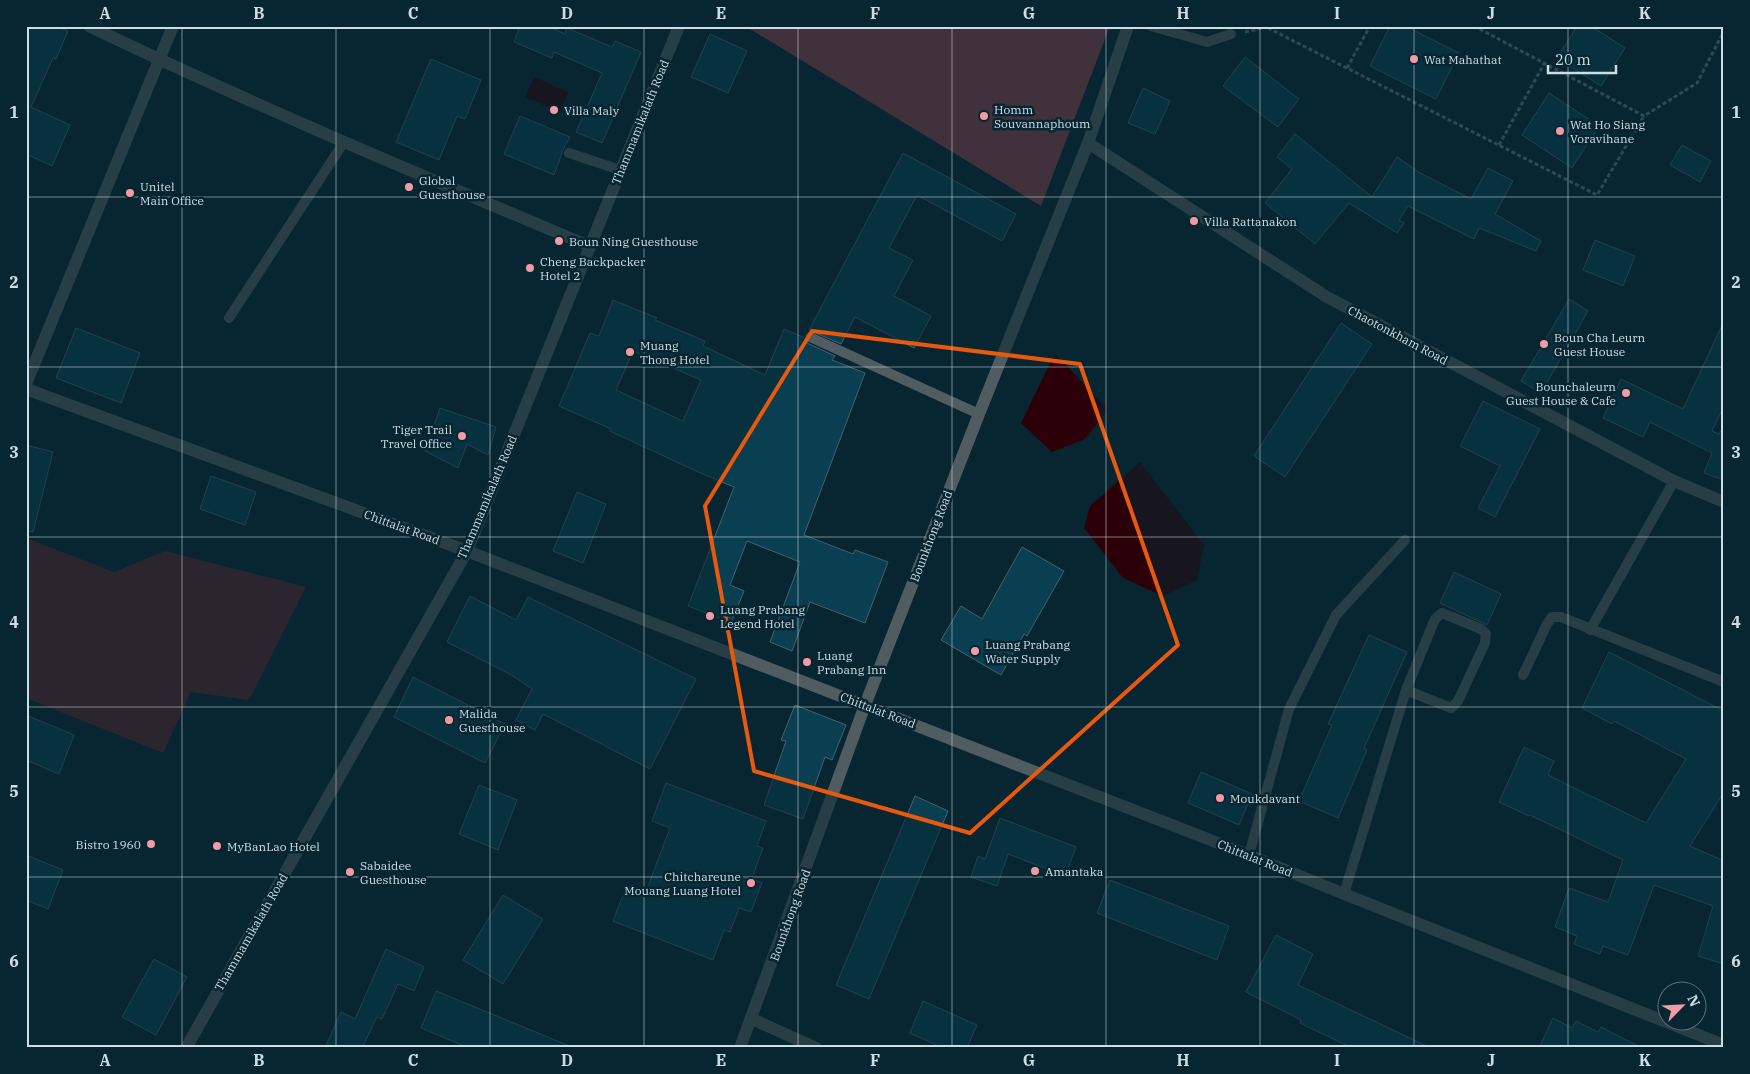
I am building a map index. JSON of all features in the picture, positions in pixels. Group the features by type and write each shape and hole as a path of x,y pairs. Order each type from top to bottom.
{"street":[{"path":"89,26 158,60 344,142 589,246"},
{"path":"26,384 173,26"},
{"name":"Thammamikalath Road","path":"186,1048 467,551 679,26"},
{"name":"Bounkhong Road","path":"740,1048 865,705 1088,143 1128,26"},
{"name":"Chaotonkham Road","path":"1088,143 1327,298 1674,481 1724,502"},
{"name":"Chittalat Road","path":"26,389 467,551 1249,855 1724,1045"},
{"path":"752,1019 816,1048"}],"lane":[{"path":"1152,26 1207,42 1231,34"},
{"path":"229,318 344,142"},
{"path":"569,153 620,170"},
{"path":"810,337 979,414"},
{"path":"1590,630 1674,481"},
{"path":"1249,855 1289,709 1336,615 1405,540"},
{"path":"1344,894 1406,690 1435,619 1442,613 1481,629 1486,634 1485,643 1458,701 1451,708 1406,690"},
{"path":"1523,675 1546,624 1552,617 1561,617 1724,682"}],"path":[{"path":"1347,68 1370,26"},
{"path":"1474,26 1644,116"},
{"path":"1231,34 1268,27 1597,194 1644,116 1697,83 1724,31"},
{"path":"1499,145 1544,64"}],"highlighted area":[{"path":"812,331 1080,364 1178,645 970,833 754,771 705,506"}],"shaded area":[{"name":"Homm Souvannaphoum","path":"745,26 1110,26 1041,206"},
{"path":"534,77 568,92 559,112 525,97"},
{"path":"1055,353 1108,410 1085,439 1052,452 1021,423"},
{"path":"1140,462 1204,545 1197,580 1163,596 1123,578 1084,528 1090,506"},
{"path":"26,538 114,572 165,551 306,587 249,700 191,692 163,753 26,698"}],"building":[{"path":"26,26 56,26 68,31 56,59 53,58 31,107 70,125 52,166 26,154"},
{"path":"520,26 548,26 565,34 567,28 612,47 615,41 641,52 602,143 576,132 602,73 554,52 552,58 514,42"},
{"name":"Wat Mahathat","path":"1390,26 1405,26 1459,53 1436,99 1370,66"},
{"path":"1577,26 1591,26 1625,48 1601,86 1557,58"},
{"path":"710,34 747,51 728,93 691,77"},
{"path":"1245,57 1299,99 1278,127 1223,86"},
{"path":"431,59 481,80 465,119 457,116 439,160 396,142"},
{"path":"1143,88 1170,101 1155,134 1128,123"},
{"name":"Wat Ho Siang Voravihane","path":"1549,93 1599,126 1572,168 1522,135"},
{"path":"520,116 570,137 554,175 504,154"},
{"path":"1295,134 1372,197 1397,157 1420,173 1471,199 1488,168 1513,181 1495,214 1541,241 1536,251 1479,228 1474,239 1408,206 1399,220 1404,223 1397,233 1349,203 1315,244 1265,203 1292,169 1277,157"},
{"path":"1682,145 1711,161 1700,182 1670,165"},
{"path":"903,153 1016,214 1002,241 917,195 889,248 913,260 894,296 931,316 914,348 855,317 841,344 809,330"},
{"path":"1595,240 1635,256 1623,286 1583,270"},
{"path":"1569,299 1588,311 1541,393 1521,381"},
{"path":"613,300 705,341 703,346 765,375 784,329 803,337 807,343 835,356 832,360 865,373 804,535 853,554 855,550 888,562 865,623 810,602 792,651 770,642 800,562 747,541 730,585 744,591 731,623 688,606 734,487 698,472 610,431 611,429 559,406 590,333 599,336","holes":["633,351 701,380 683,421 616,390"]},
{"path":"1724,321 1724,406 1712,431 1719,434 1724,426 1724,480 1704,473 1712,453 1650,422 1643,437 1603,418 1621,379 1683,409"},
{"path":"1341,323 1372,344 1285,477 1254,456"},
{"path":"76,328 140,353 121,403 56,378"},
{"path":"1483,401 1540,429 1495,517 1478,508 1500,466 1460,446"},
{"name":"Tiger Trail Travel Office","path":"440,408 496,427 488,455 467,444 458,468 425,451"},
{"path":"26,445 53,452 33,532 26,531"},
{"path":"211,476 256,492 245,525 200,509"},
{"path":"577,492 606,504 583,563 553,551"},
{"path":"1022,547 1064,571 1027,636 1024,634 1001,675 941,640 961,606 982,619"},
{"path":"1454,572 1501,594 1487,625 1440,603"},
{"path":"470,596 516,620 528,597 696,679 650,769 543,714 535,730 516,720 532,689 513,676 447,642"},
{"path":"1369,635 1407,652 1364,748 1367,750 1338,818 1299,801 1332,725 1328,724"},
{"path":"1609,652 1724,711 1724,792 1690,846 1724,861 1724,964 1698,956 1713,906 1654,885 1628,955 1603,946 1600,954 1574,944 1577,936 1555,927 1569,888 1608,902 1623,860 1499,802 1524,747 1554,761 1548,775 1646,823 1686,759 1614,721 1612,724 1582,708"},
{"name":"Malida Guesthouse","path":"413,677 505,724 485,763 394,717"},
{"path":"795,705 846,725 832,760 825,757 803,819 764,805 786,741 781,740"},
{"path":"26,715 74,735 59,774 26,760"},
{"name":"Moukdavant","path":"1201,772 1252,794 1239,825 1188,803"},
{"path":"666,783 766,821 757,846 763,848 752,878 762,883 751,912 739,908 730,932 724,930 713,960 613,921 625,890 644,897 670,828 652,821"},
{"path":"479,785 517,800 498,850 459,834"},
{"path":"915,796 948,811 869,999 836,985"},
{"path":"1000,818 1076,847 1065,876 1008,854 997,886 971,877 978,856 985,859"},
{"path":"26,855 63,870 48,909 26,900"},
{"path":"1110,880 1229,926 1217,960 1097,913"},
{"path":"503,895 543,919 503,984 463,960"},
{"path":"1276,935 1313,954 1298,985 1431,1048 1352,1048 1300,1023 1301,1020 1246,992"},
{"path":"386,949 424,967 414,991 398,984 382,1019 377,1017 362,1048 325,1048 341,1012 355,1019"},
{"path":"154,959 187,977 156,1035 122,1017"},
{"path":"436,991 572,1048 469,1048 421,1028"},
{"path":"923,1001 977,1025 967,1048 943,1048 910,1033"},
{"path":"1553,1018 1572,1028 1576,1021 1598,1032 1601,1027 1642,1048 1539,1048"}],"place":[{"name":"Wat Mahathat","path":"1414,59"},
{"name":"Villa Maly","path":"554,110"},
{"name":"Homm Souvannaphoum","path":"984,116"},
{"name":"Wat Ho Siang Voravihane","path":"1560,131"},
{"name":"Global Guesthouse","path":"409,187"},
{"name":"Unitel Main Office","path":"130,193"},
{"name":"Villa Rattanakon","path":"1194,221"},
{"name":"Boun Ning Guesthouse","path":"559,241"},
{"name":"Cheng Backpacker Hotel 2","path":"530,268"},
{"name":"Boun Cha Leurn Guest House","path":"1544,344"},
{"name":"Muang Thong Hotel","path":"630,352"},
{"name":"Bounchaleurn Guest House & Cafe","path":"1626,393"},
{"name":"Tiger Trail Travel Office","path":"462,436"},
{"name":"Luang Prabang Legend Hotel","path":"710,616"},
{"name":"Luang Prabang Water Supply","path":"975,651"},
{"name":"Luang Prabang Inn","path":"807,662"},
{"name":"Malida Guesthouse","path":"449,720"},
{"name":"Moukdavant","path":"1220,798"},
{"name":"Bistro 1960","path":"151,844"},
{"name":"MyBanLao Hotel","path":"217,846"},
{"name":"Amantaka","path":"1035,871"},
{"name":"Sabaidee Guesthouse","path":"350,872"},
{"name":"Chitchareune Mouang Luang Hotel","path":"751,883"}]}
